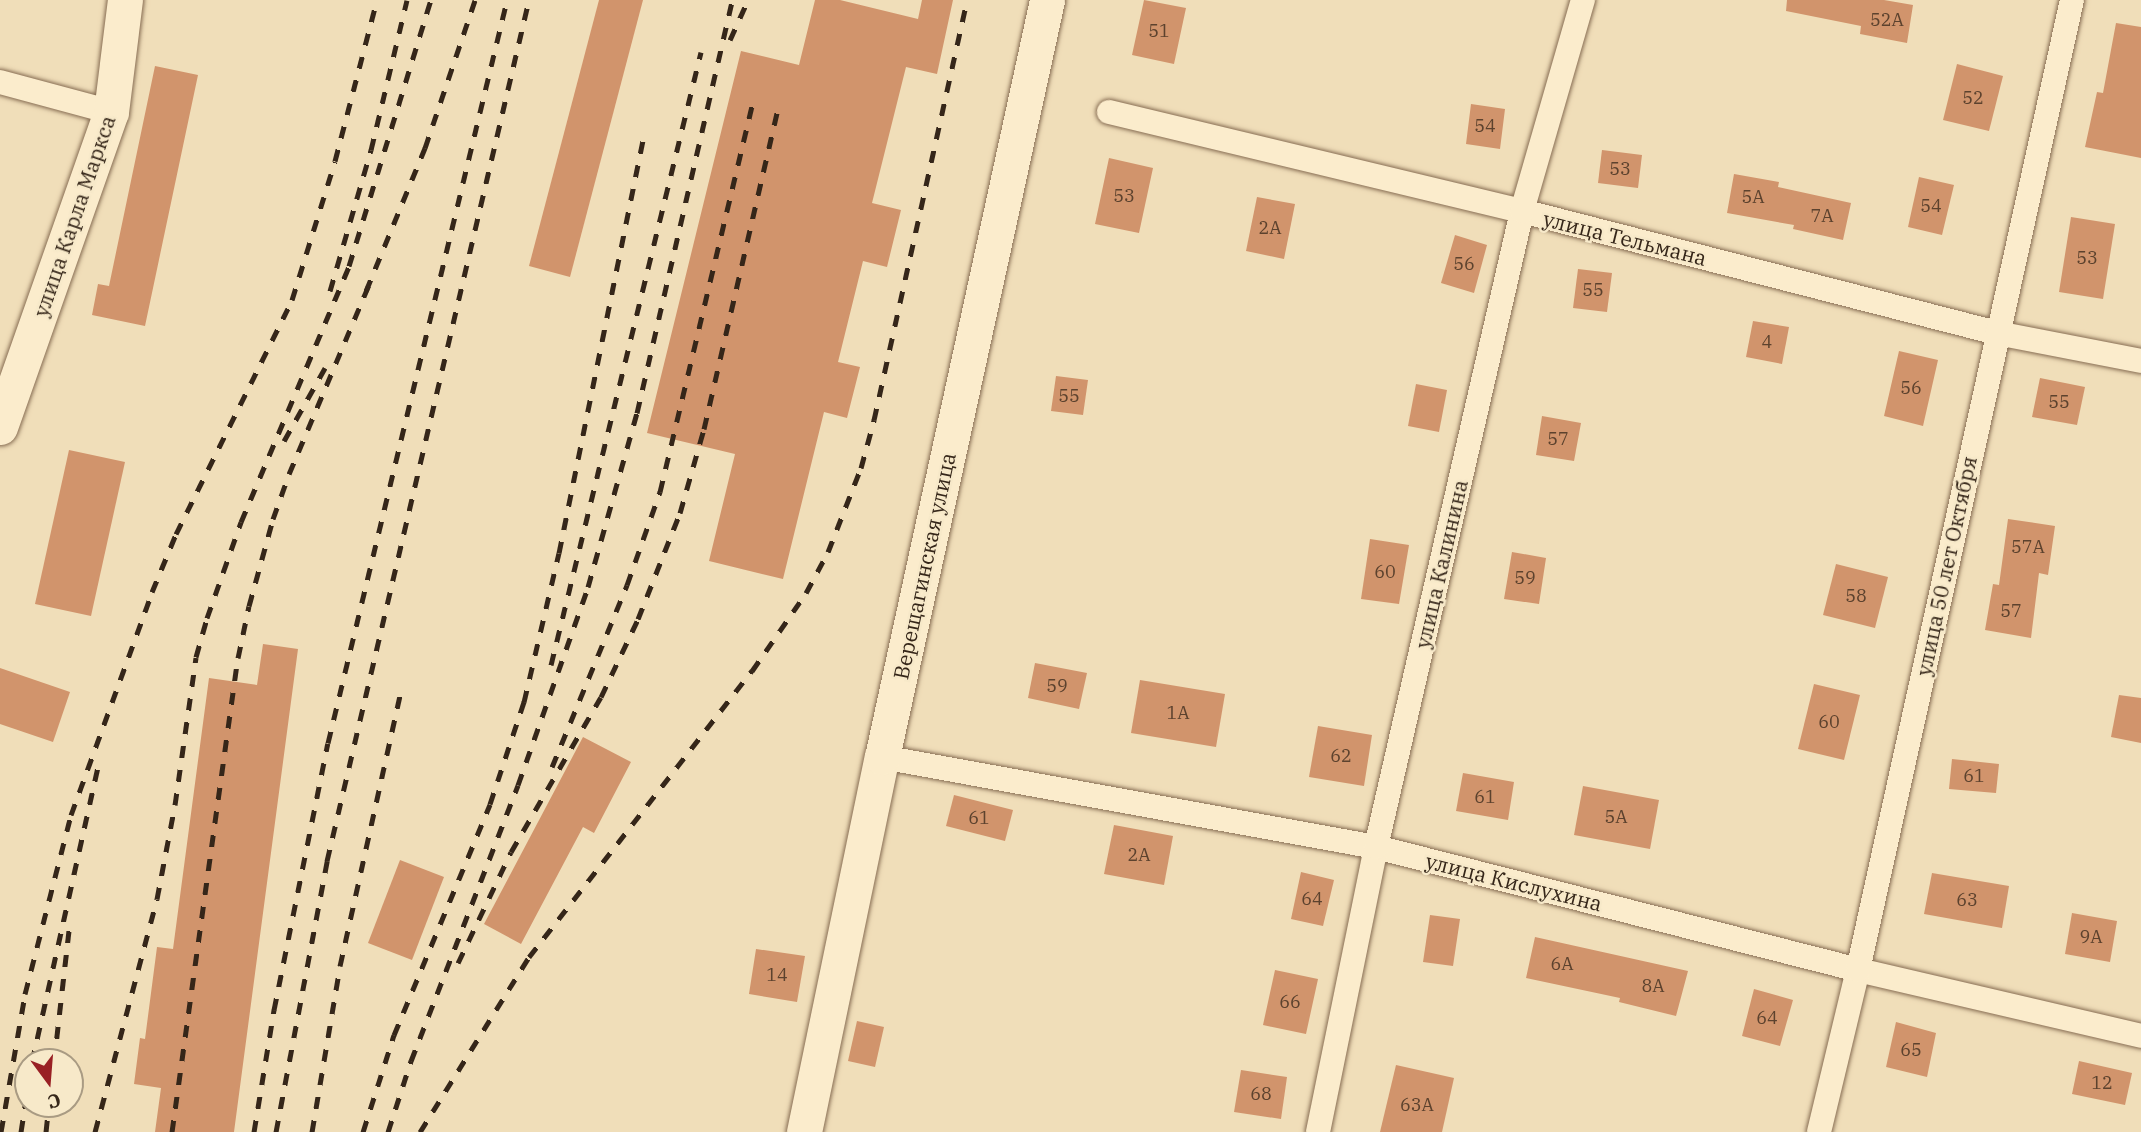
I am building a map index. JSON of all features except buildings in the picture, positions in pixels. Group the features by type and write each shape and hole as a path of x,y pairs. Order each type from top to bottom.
{"main road":[{"name":"улица Карла Маркса","path":"0,427 111,113 125,0"},
{"name":"Верещагинская улица","path":"804,1132 882,757 1048,0"}],"street":[{"name":"улица Калинина","path":"1318,1132 1376,847 1522,211 1583,0"},
{"name":"улица 50 лет Октября","path":"1819,1132 1858,970 2072,0"},
{"path":"0,82 111,113"},
{"name":"улица Тельмана","path":"1109,112 1522,211 1997,332 2141,361"},
{"name":"улица Кислухина","path":"882,757 1376,847 1858,970 2141,1036"}],"railway":[{"path":"1,1132 25,994 71,815 152,592 176,534 292,300 335,161 377,0"},
{"path":"330,291 371,150 407,0"},
{"path":"95,1132 157,899 175,805 196,657 207,618 241,522 349,266 431,0"},
{"path":"366,291 425,148 475,0"},
{"path":"254,1132 274,1010 328,743 507,0"},
{"path":"276,1132 327,861 529,0"},
{"path":"388,1132 411,1061 518,785 588,587 637,413 732,0"},
{"path":"730,40 748,0"},
{"path":"420,1132 529,957 752,671 806,593 828,552 861,468 874,420 967,0"},
{"path":"551,665 701,52"},
{"path":"552,767 627,585 660,492 754,97"},
{"path":"458,963 511,852 601,697 638,619 680,513 704,429 779,103"},
{"path":"363,1132 394,1035 490,804 524,702 559,553 644,136"},
{"path":"172,1132 238,658 249,606 273,519 289,474 370,282"},
{"path":"284,441 325,368"},
{"path":"312,1132 340,966 400,695"},
{"path":"35,1048 99,763"},
{"path":"56,1048 69,930"},
{"path":"21,1132 23,1118"},
{"path":"46,1132 48,1118"}]}
